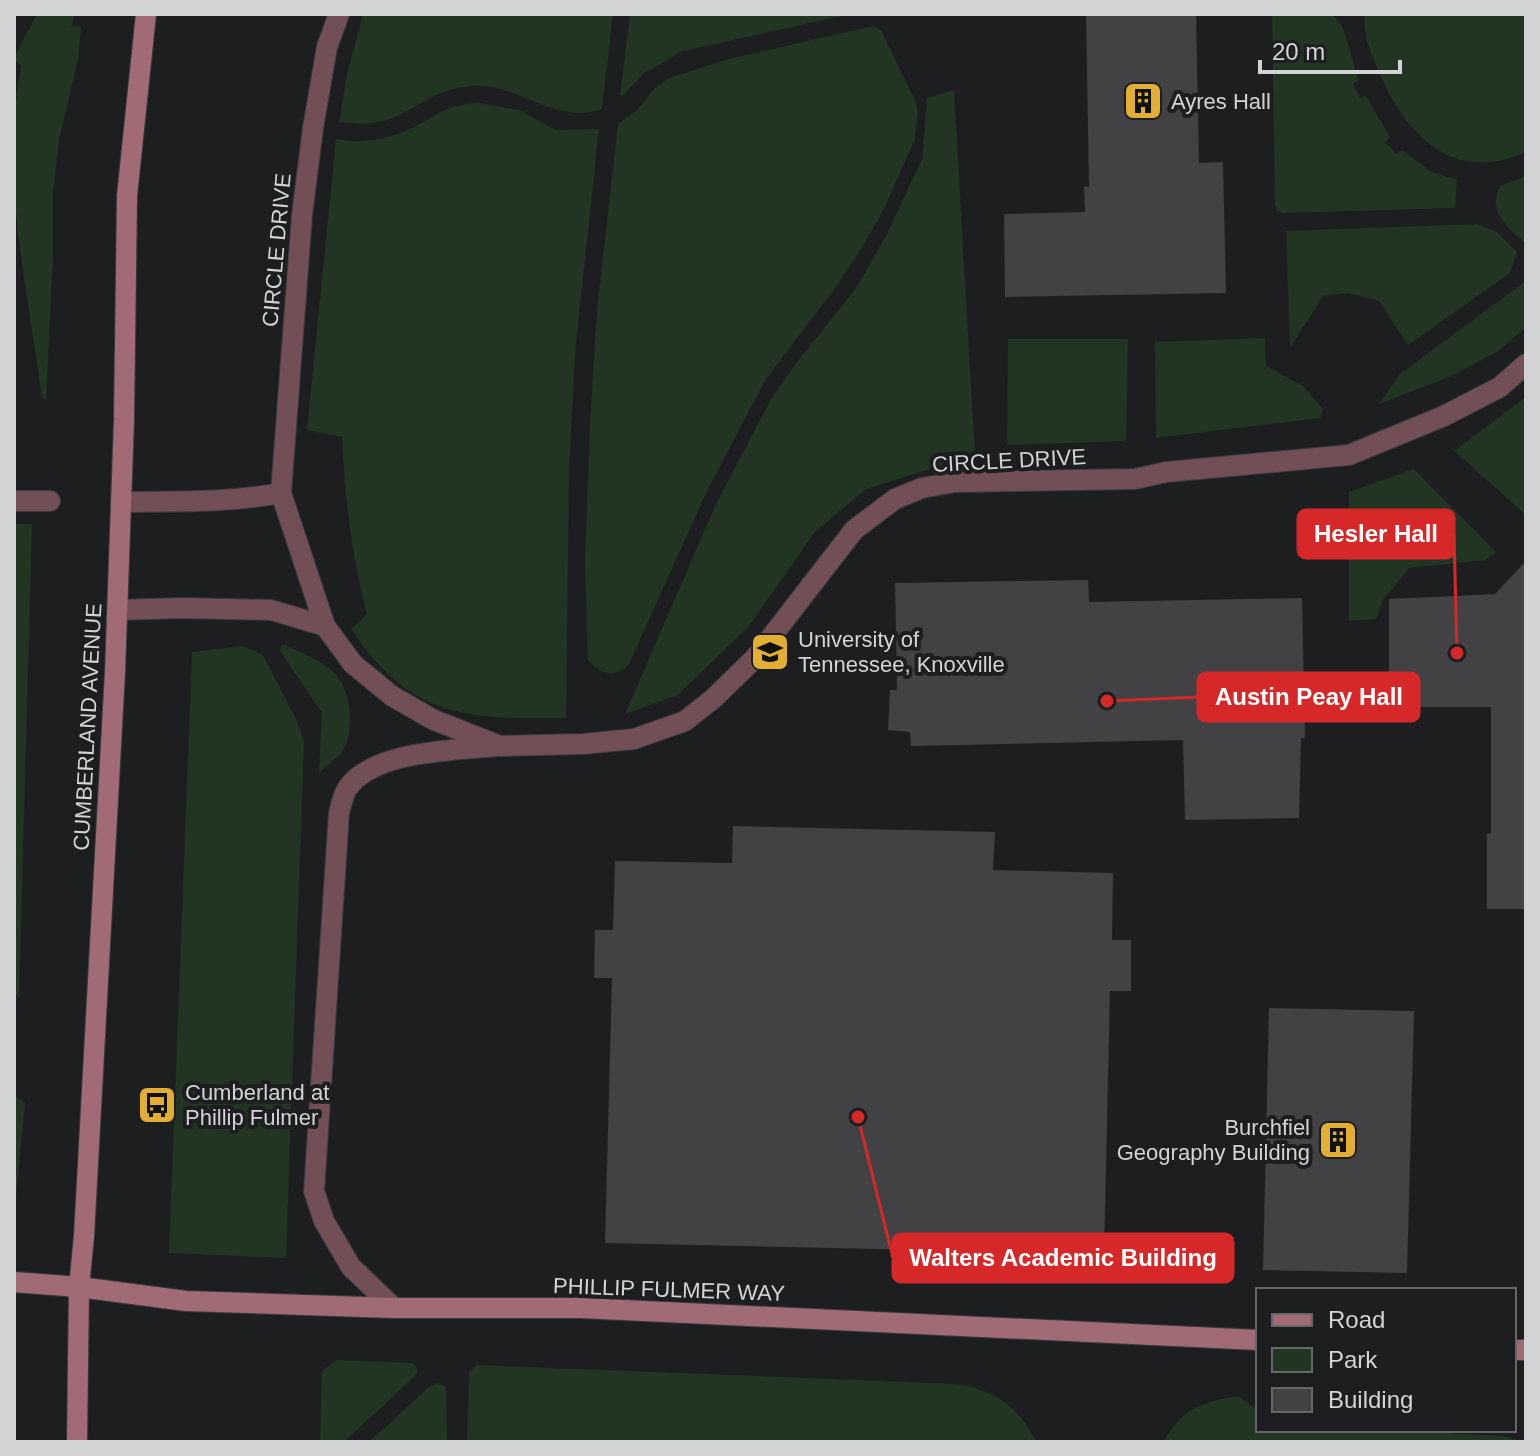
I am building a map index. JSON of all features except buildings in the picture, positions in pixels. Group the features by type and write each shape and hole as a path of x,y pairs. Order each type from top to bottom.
{"main road":[{"name":"CUMBERLAND AVENUE","path":"77,1442 79,1287 117,610 127,196 146,14"},
{"name":"PHILLIP FULMER WAY","path":"14,1282 186,1301 394,1308 581,1308 1256,1340"}],"street":[{"name":"CIRCLE DRIVE","path":"339,14 327,47 309,157 281,493 325,626 353,664 392,696 434,720 500,746 634,739 685,721 755,658 854,530 895,499 922,488 955,482 1135,479 1166,472 1349,455 1444,416 1500,387 1526,364"},
{"path":"121,502 238,499 281,493"},
{"path":"14,501 50,501"},
{"path":"117,610 271,610 325,626"},
{"path":"394,1308 351,1267 324,1221 314,1191 339,813 345,792 352,782 372,767 398,758 500,746"}],"green space":[{"path":"37,14 75,14 71,27 81,26 78,60 59,140 53,192 46,400 42,397 23,273 13,149 21,66 14,58"},
{"path":"363,14 613,14 602,109 585,113 569,112 506,91 472,86 436,95 381,122 339,122 347,74"},
{"path":"630,14 851,14 683,51 644,73 623,96 620,95"},
{"path":"1272,14 1331,14 1336,18 1345,34 1359,80 1353,84 1360,98 1366,96 1390,137 1385,142 1397,154 1402,150 1430,171 1457,180 1455,208 1277,211"},
{"path":"1365,14 1526,14 1526,152 1499,161 1475,162 1453,157 1433,147 1416,131 1388,91 1367,41"},
{"path":"873,26 881,30 915,100 918,112 915,139 883,211 863,246 766,379 707,491 629,664 613,673 603,672 588,660 585,560 597,310 618,124 669,78 729,59"},
{"path":"954,90 975,455 866,489 815,532 748,627 678,695 625,714 716,504 771,399 856,288 886,236 922,159 927,98"},
{"path":"480,103 519,110 556,130 599,129 575,353 569,472 566,718 499,717 444,708 419,697 373,659 351,629 367,614 350,526 342,437 307,430 336,139 367,141 387,137 453,107"},
{"path":"1526,176 1526,244 1501,219 1496,195 1500,186"},
{"path":"1477,224 1497,232 1517,252 1510,273 1408,345 1379,301 1349,293 1323,296 1290,348 1286,231"},
{"path":"1526,281 1526,327 1497,352 1449,377 1379,404 1400,374"},
{"path":"1265,338 1266,366 1303,386 1323,409 1320,418 1156,438 1155,342"},
{"path":"1008,339 1128,339 1126,441 1007,445"},
{"path":"1526,397 1526,515 1454,451"},
{"path":"1414,469 1496,552 1486,560 1409,568 1383,600 1376,619 1349,621 1349,492"},
{"path":"14,524 32,524 19,999 14,991"},
{"path":"282,644 324,665 336,675 346,692 350,723 346,743 340,755 319,773 322,713 280,651"},
{"path":"242,646 263,655 297,721 304,742 286,1258 169,1253 192,652"},
{"path":"14,1094 25,1103 14,1217"},
{"path":"337,1360 413,1363 418,1370 344,1442 320,1442 322,1371"},
{"path":"477,1365 957,1384 983,1391 1004,1402 1022,1419 1036,1442 467,1442 469,1372"},
{"path":"438,1383 446,1387 447,1442 369,1442 428,1388"},
{"path":"1239,1396 1256,1409 1256,1432 1429,1432 1502,1436 1526,1442 1163,1442 1186,1414 1214,1401"}],"place":[{"name":"Ayres Hall","path":"1143,101"},
{"name":"University of Tennessee, Knoxville","path":"770,652"},
{"name":"Hesler Hall","path":"1457,653"},
{"name":"Austin Peay Hall","path":"1107,701"},
{"name":"Cumberland at Phillip Fulmer","path":"157,1105"},
{"name":"Walters Academic Building","path":"858,1117"},
{"name":"Burchfiel Geography Building","path":"1338,1140"}]}
